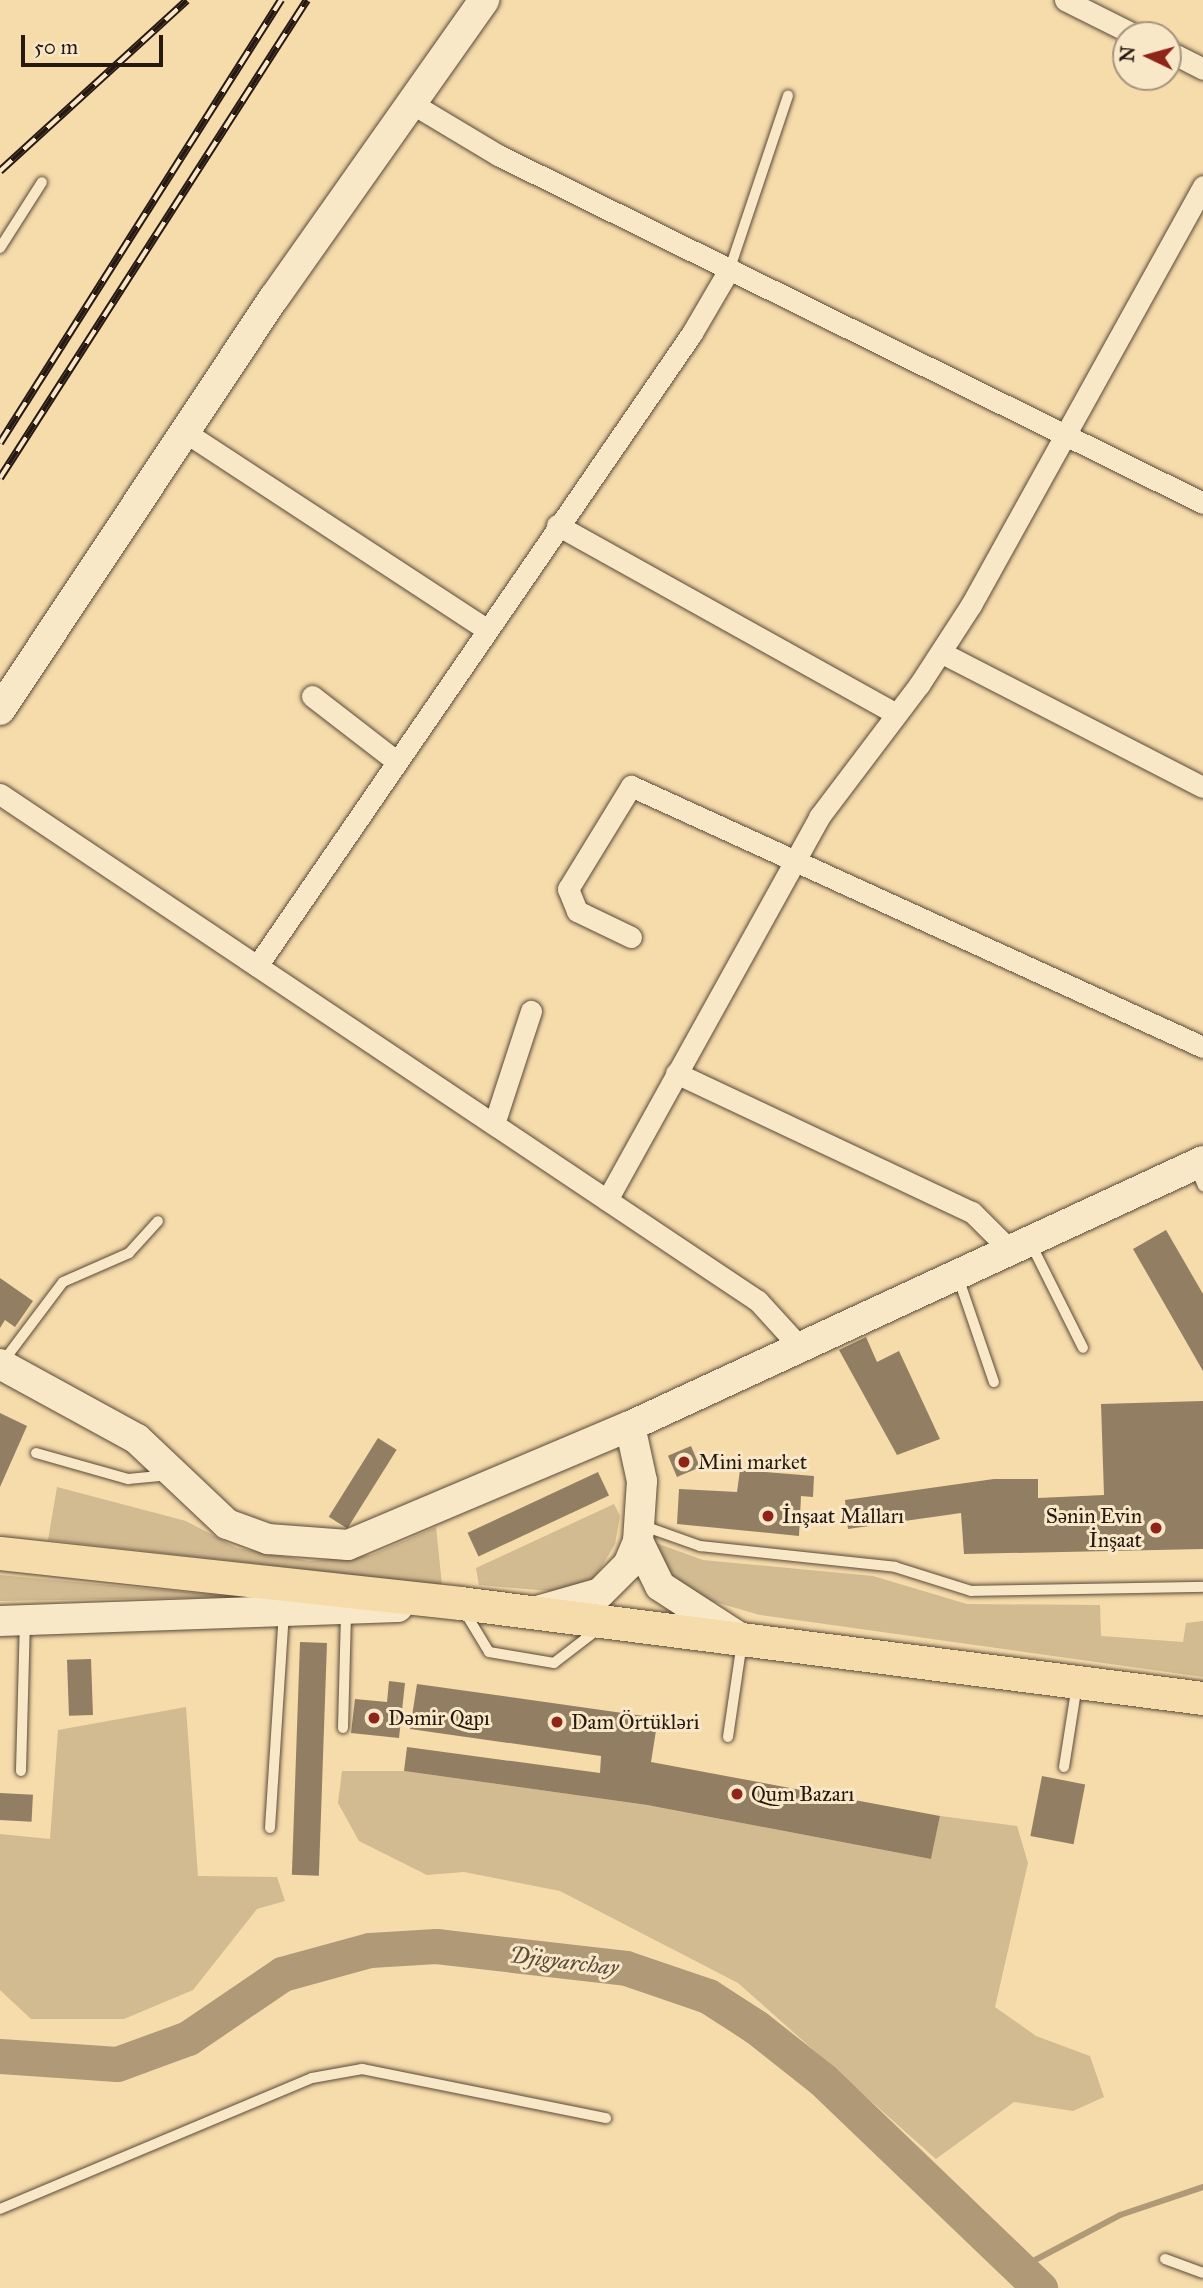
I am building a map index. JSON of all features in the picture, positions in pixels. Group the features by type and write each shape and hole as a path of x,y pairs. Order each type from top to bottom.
{"main road":[{"path":"0,710 185,432 484,0"},
{"path":"0,1365 102,1415 176,1474 214,1514 250,1535 348,1545 630,1426 957,1274 1200,1171"},
{"path":"531,1612 600,1593 628,1565 638,1533 640,1455 630,1426"},
{"path":"638,1533 660,1587 742,1639"},
{"path":"0,1553 460,1603 1203,1698"},
{"path":"12,1620 460,1603"}],"street":[{"path":"1065,0 1112,24"},
{"path":"1182,58 1203,69"},
{"path":"411,103 498,155 1203,503"},
{"path":"607,1200 792,862 942,653 1065,434 1197,211 1203,186"},
{"path":"257,966 557,525 692,333 730,268"},
{"path":"185,432 486,629"},
{"path":"557,525 896,714"},
{"path":"942,653 1203,787"},
{"path":"312,696 396,761"},
{"path":"631,937 577,911 568,889 631,786 792,862 1203,1047"},
{"path":"0,794 758,1301 799,1346"},
{"path":"494,1125 531,1011"},
{"path":"676,1073 972,1212 1020,1246"}],"lane":[{"path":"730,268 788,96"},
{"path":"0,248 42,182"},
{"path":"0,1365 63,1282 129,1253 158,1221"},
{"path":"1020,1246 1083,1348"},
{"path":"957,1274 994,1382"},
{"path":"36,1453 128,1479 176,1474"},
{"path":"638,1533 700,1546 895,1567 971,1591 1203,1587"},
{"path":"460,1603 489,1651 543,1662 563,1661 607,1622"},
{"path":"343,1728 346,1609"},
{"path":"271,1828 284,1610"},
{"path":"12,1620 21,1770"},
{"path":"728,1737 742,1639"},
{"path":"1064,1767 1078,1682"},
{"path":"0,2208 312,2078 362,2069 606,2118"},
{"path":"1165,2259 1203,2273"}],"shaded area":[{"path":"57,1487 186,1521 237,1548 310,1561 371,1555 436,1527 442,1585 48,1540"},
{"path":"614,1504 620,1516 615,1544 593,1581 561,1592 479,1585 476,1568"},
{"path":"656,1543 703,1560 873,1576 967,1604 1100,1605 1101,1636 1183,1642 1186,1623 1203,1621 1203,1677 760,1615 694,1596 667,1574"},
{"path":"0,1575 240,1597 0,1601"},
{"path":"186,1707 198,1876 277,1877 285,1901 257,1909 193,1990 124,2019 31,2019 0,1990 0,1834 50,1839 58,1730"},
{"path":"342,1771 404,1771 647,1805 931,1859 940,1816 1017,1826 1028,1863 995,2007 1036,2036 1090,2056 1104,2097 1073,2111 1014,2102 936,2159 738,1983 560,1891 464,1872 427,1875 359,1841 338,1803"}],"building":[{"path":"1166,1230 1203,1294 1203,1371 1133,1249"},
{"path":"0,1278 33,1301 15,1327 5,1320 0,1328"},
{"path":"866,1337 877,1362 899,1351 940,1439 897,1455 839,1350"},
{"path":"1203,1401 1203,1549 964,1554 961,1513 848,1529 845,1500 994,1479 1038,1479 1038,1498 1104,1495 1101,1404"},
{"path":"0,1413 27,1426 0,1487"},
{"path":"378,1438 397,1450 347,1529 329,1517"},
{"name":"Mini market","path":"691,1446 700,1467 677,1477 668,1456"},
{"path":"740,1470 814,1476 813,1497 801,1496 799,1536 677,1524 679,1489 737,1492"},
{"path":"598,1472 609,1496 478,1556 467,1533"},
{"path":"300,1642 327,1643 319,1876 292,1875"},
{"path":"91,1659 93,1715 69,1716 67,1660"},
{"path":"389,1681 405,1683 399,1738 351,1733 355,1699 387,1702"},
{"path":"417,1684 658,1718 651,1762 940,1816 931,1859 647,1805 404,1771 407,1747 600,1773 601,1756 410,1729"},
{"path":"1042,1776 1085,1784 1074,1844 1030,1836"},
{"path":"0,1793 33,1795 32,1822 0,1820"}],"waterway":[{"name":"Djigyarchay","path":"0,2056 117,2064 188,2038 282,1974 370,1950 436,1946 626,1968 708,1996 756,2027 823,2080 1040,2288"},
{"path":"1020,2268 1120,2215 1203,2187"}],"railway":[{"path":"0,171 187,0"},
{"path":"0,443 281,0"},
{"path":"0,478 307,0"}],"place":[{"name":"Mini market","path":"684,1462"},
{"name":"İnşaat Malları","path":"768,1516"},
{"name":"Sənin Evin İnşaat","path":"1156,1528"},
{"name":"Dəmir Qapı","path":"374,1718"},
{"name":"Dam Örtükləri","path":"557,1722"},
{"name":"Qum Bazarı","path":"737,1794"}]}
